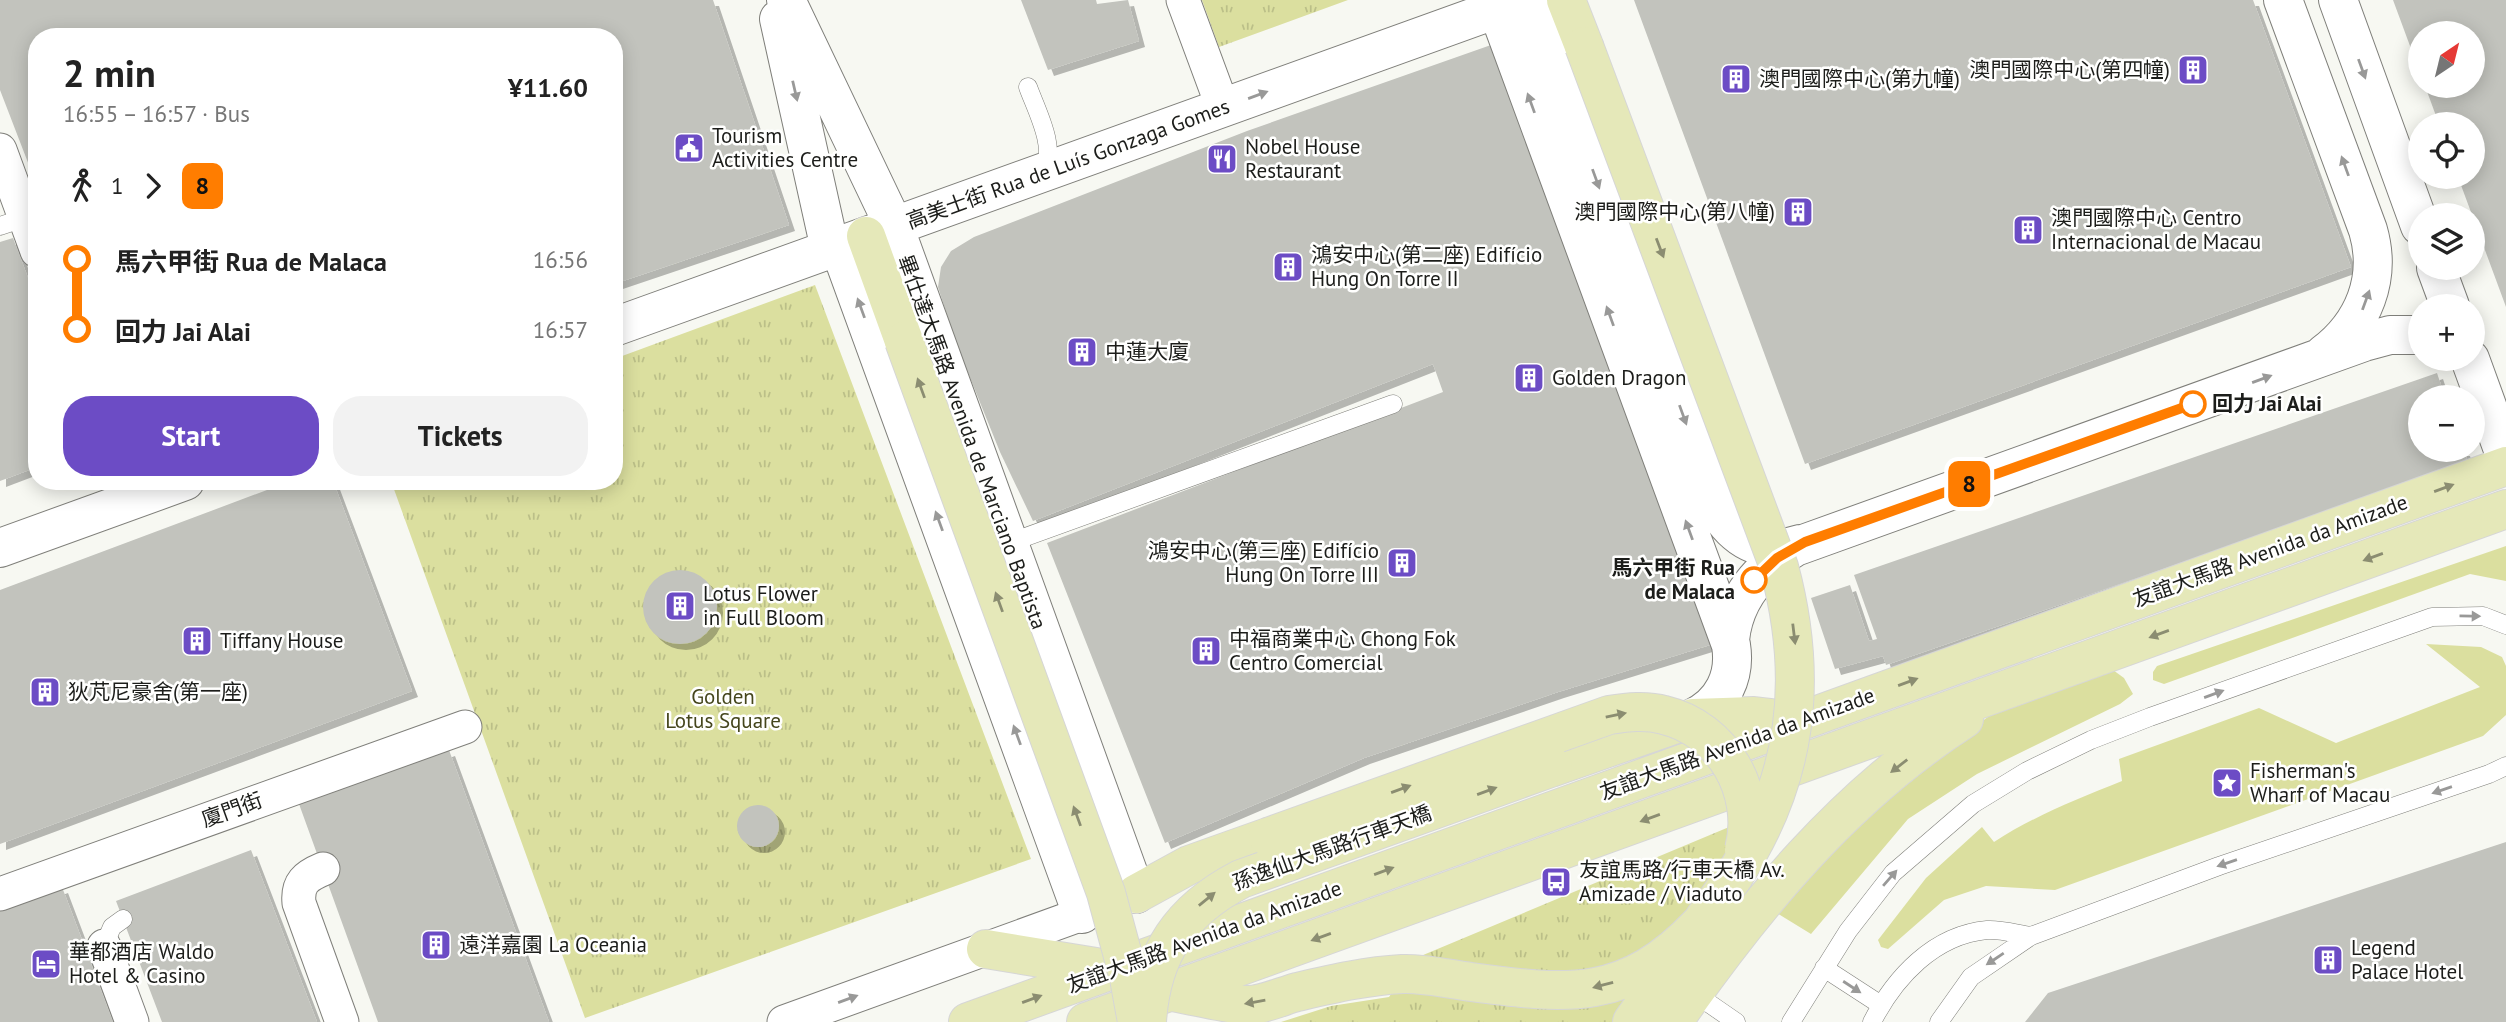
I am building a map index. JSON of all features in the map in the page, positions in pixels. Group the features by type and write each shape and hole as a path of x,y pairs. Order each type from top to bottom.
{"main road":[{"path":"1566,0 1779,568 1792,621 1797,677 1787,759 1770,811 1734,876 1632,1022"},
{"path":"857,239 904,341 1106,893 1129,978 1137,1022"},
{"name":"友誼大馬路 Avenida da Amizade","path":"968,1022 2506,466"},
{"name":"友誼大馬路 Avenida da Amizade","path":"1086,1022 2506,509"},
{"path":"1684,1007 1774,887 1830,827 1923,747 2016,686"},
{"path":"1136,894 1189,866 1609,715 1646,712 1664,715 1698,730 1713,741 1735,770 1742,787 1748,823 1742,860 1734,876"},
{"name":"孫逸仙大馬路行車天橋","path":"1147,1022 1148,1001 1154,976 1177,929 1195,909 1216,892 1241,879 1693,718 1754,716 1797,722"},
{"path":"1171,991 1248,1005 1363,977 1406,974 1534,991 1565,992 1596,988 1625,979 1653,965 1679,947 1700,925"},
{"path":"986,949 1112,970"}],"street":[{"path":"774,0 857,239"},
{"name":"畢仕達大馬路 Avenida de Marciano Baptista","path":"786,0 857,239 1058,850 1082,914"},
{"path":"1183,0 1223,108"},
{"path":"2283,0 2368,230 2373,256 2371,284 2358,318 2334,346 2303,364"},
{"path":"2337,0 2412,203"},
{"path":"1511,2 1720,514 1729,527 1755,545 1776,549 1805,542 2381,337 2408,334"},
{"path":"1511,2 1730,640"},
{"name":"高美士街 Rua de Luís Gonzaga Gomes","path":"623,324 857,239 1041,158 1079,160 1511,2"},
{"path":"0,150 12,222 28,241"},
{"name":"畢仕達大馬路 Avenida de Marciano Baptista","path":"857,239 1009,543 1136,894"},
{"path":"2474,371 2506,458"},
{"path":"0,548 124,492"},
{"path":"1693,718 1715,703 1727,685 1733,665 1731,627 1754,580 1777,558 1805,542"},
{"name":"廈門街","path":"0,894 465,727"},
{"path":"1058,850 1070,854 1084,854 1107,841 1113,830"},
{"path":"323,869 309,874 303,881 298,891 299,903 342,1022"},
{"path":"784,1022 1136,894"},
{"path":"113,933 132,1022"}],"lane":[{"path":"1028,87 1041,158"},
{"path":"1009,543 1393,404"},
{"path":"1791,1022 1848,931 1893,873 1973,804 2027,771 2091,740 2150,717 2432,617 2483,616 2506,625"},
{"path":"1939,1022 1971,976 2031,936 2219,866 2506,766"},
{"path":"1872,1022 1905,973 1930,951 1957,937 1989,930 2031,936"},
{"path":"1824,968 1881,1005"},
{"path":"1684,1007 1736,1022"}],"green space":[{"path":"1202,0 1348,0 1219,47"},
{"name":"Golden Lotus Square","path":"815,285 1031,859 585,1018 394,490 623,490 623,356"},
{"path":"2506,546 2506,581 2470,574 2164,684 2153,680 2153,672 2157,666"},
{"path":"2426,644 2481,647 2502,657 2506,666 2506,715 2483,736 2055,890 1986,886 1944,900 1888,949 1881,947 1878,940 1926,878 1982,827 1994,842 2040,816 2122,781 2119,759 2259,708 2336,743 2480,687"},
{"path":"2113,670 2124,678 2133,694 2120,704 1977,774 1908,819 1811,934 1772,910 1914,770 2006,704"},
{"path":"1753,817 1783,827 1631,1022 1281,1022 1331,1006 1389,997 1416,958"}],"building":[{"path":"0,0 713,0 789,225 623,281 623,28 28,28 28,163 0,90"},
{"path":"1021,0 1096,0 1097,4 1128,0 1139,41 1048,70"},
{"name":"澳門國際中心 Centro Internacional de Macau","path":"1634,0 2253,0 2351,267 1805,464"},
{"path":"2393,0 2506,0 2506,307 2485,250 2485,203 2468,203 2462,189 2485,189 2485,112 2435,112 2429,98 2485,98 2485,21 2408,21 2408,41"},
{"path":"1491,45 1713,644 1558,692 1364,758 1165,843 1047,543 1443,392 1433,364 1033,521 1000,452 956,343 938,287 941,267 951,251 974,237 1247,131"},
{"path":"13,238 28,278 28,470 0,481 0,242"},
{"path":"2437,373 2441,385 2408,385 2408,462 2468,463 1886,665 1883,656 1835,669 1811,598 1850,585 1869,641 1877,639 1854,575"},
{"name":"Tiffany House","path":"267,490 336,490 412,691 0,844 0,590"},
{"name":"Lotus Flower in Full Bloom","path":"680,570 694,573 706,581 714,593 717,607 714,621 706,633 694,641 680,644 666,641 654,633 646,621 643,607 646,593 654,581 666,573"},
{"name":"遠洋嘉園 La Oceania","path":"449,750 549,1022 378,1022 299,804"},
{"path":"758,805 773,811 779,826 773,841 758,847 743,841 737,826 743,811"},
{"name":"Legend Palace Hotel","path":"2506,842 2506,1022 2025,1022 2048,993"},
{"path":"251,850 317,1022 162,1022 116,901"},
{"name":"華都酒店 Waldo Hotel & Casino","path":"62,887 113,1022 0,1022 0,910"}],"bus line":[{"name":"8","path":"1754,580 1777,558 1805,542 2193,404"}],"place":[{"name":"澳門國際中心(第四幢)","path":"2193,70"},
{"name":"澳門國際中心(第九幢)","path":"1736,79"},
{"name":"Tourism Activities Centre","path":"689,148"},
{"name":"Nobel House Restaurant","path":"1222,159"},
{"name":"澳門國際中心(第八幢)","path":"1798,212"},
{"name":"澳門國際中心 Centro Internacional de Macau","path":"2028,230"},
{"name":"鴻安中心(第二座) Edifício Hung On Torre II","path":"1288,267"},
{"name":"中蓮大廈","path":"1082,352"},
{"name":"Golden Dragon","path":"1529,378"},
{"name":"回力 Jai Alai","path":"2193,404"},
{"name":"鴻安中心(第三座) Edifício Hung On Torre III","path":"1402,563"},
{"name":"馬六甲街 Rua de Malaca","path":"1754,580"},
{"name":"Lotus Flower in Full Bloom","path":"680,606"},
{"name":"Tiffany House","path":"197,641"},
{"name":"中福商業中心 Chong Fok Centro Comercial","path":"1206,651"},
{"name":"狄芃尼豪舍(第一座)","path":"45,692"},
{"name":"Fisherman's Wharf of Macau","path":"2227,783"},
{"name":"友誼馬路/行車天橋 Av. Amizade / Viaduto","path":"1556,882"},
{"name":"遠洋嘉園 La Oceania","path":"436,945"},
{"name":"Legend Palace Hotel","path":"2328,960"},
{"name":"華都酒店 Waldo Hotel & Casino","path":"46,964"}]}
